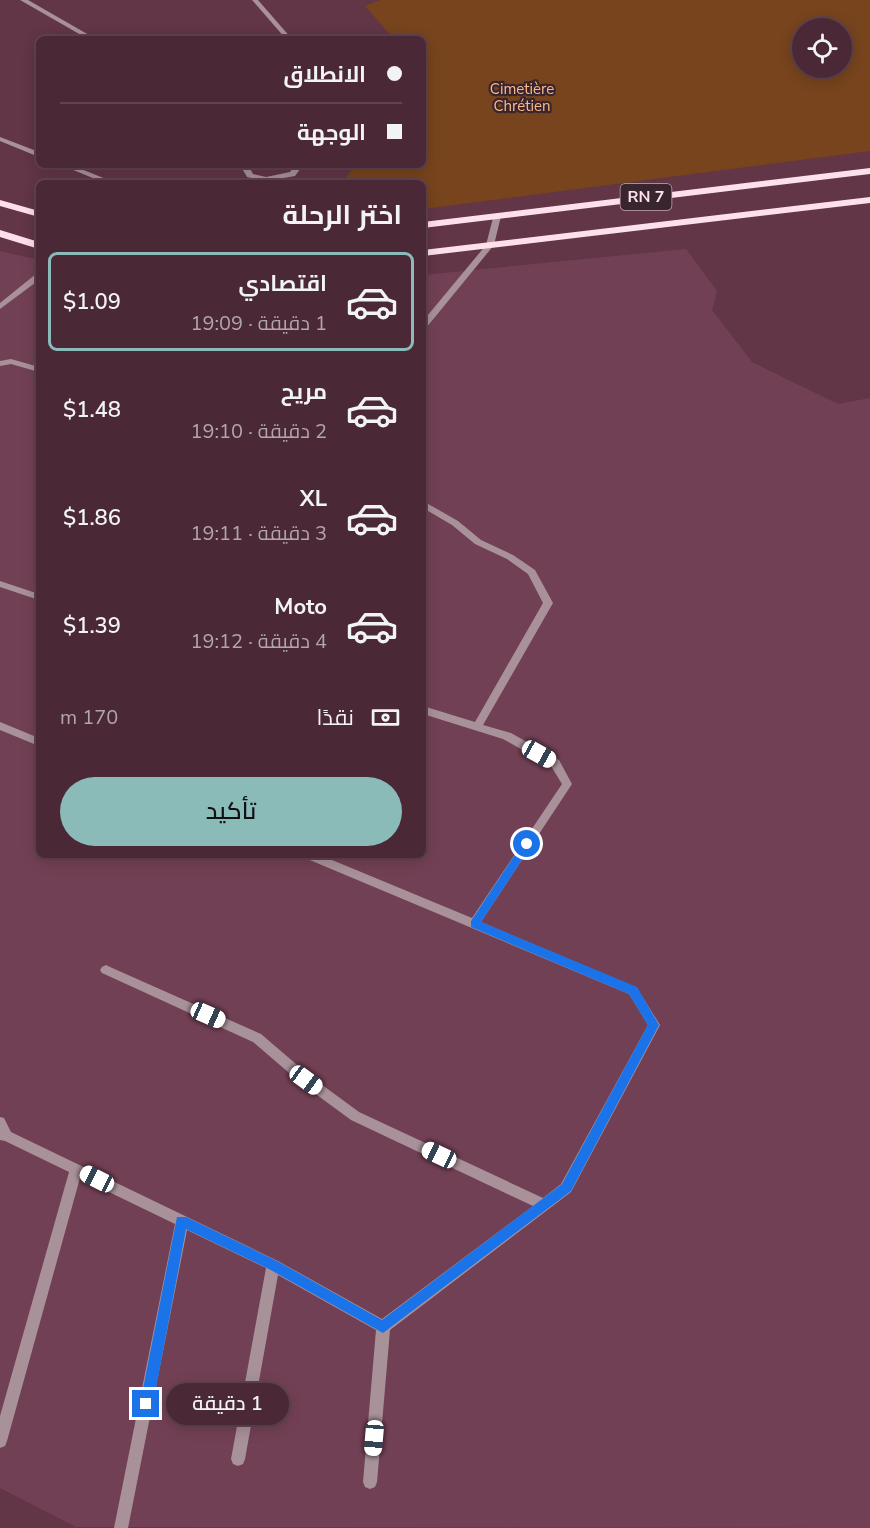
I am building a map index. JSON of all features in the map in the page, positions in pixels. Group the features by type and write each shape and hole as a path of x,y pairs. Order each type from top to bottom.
{"main road":[{"name":"RN 7","path":"426,225 870,171"},
{"name":"RN 7","path":"426,253 870,200"},
{"path":"0,203 36,213"},
{"path":"0,233 36,245"}],"street":[{"path":"22,0 88,36"},
{"path":"257,1 286,36"},
{"path":"0,140 36,154"},
{"path":"73,168 104,180"},
{"path":"244,168 250,175 285,180 298,168"},
{"path":"246,180 250,175"},
{"path":"426,322 490,245 497,216"},
{"path":"0,307 36,278"},
{"path":"0,364 11,361 36,369"},
{"path":"426,506 455,523 478,542 510,557 532,572 548,603 477,727"},
{"path":"0,584 36,596"},
{"path":"426,711 507,736 555,763 567,784 474,924"},
{"path":"0,726 36,741"},
{"path":"316,858 633,991 654,1025 566,1188 383,1327 370,1482"},
{"path":"106,970 257,1038 306,1080 355,1116 544,1205"},
{"path":"0,1122 4,1136 76,1168 273,1265 383,1327"},
{"path":"0,1442 76,1168"},
{"path":"121,1528 182,1221"},
{"path":"238,1459 273,1265"}],"shaded area":[{"path":"686,249 717,291 712,310 752,362 838,404 870,398 870,1528 76,1527 0,1488 0,251 36,259 36,858 426,858 426,275"}],"green space":[{"name":"Cimetière Chrétien","path":"380,0 870,0 870,151 426,209 426,180 344,180 353,168 426,168 426,36 391,36 365,6"}],"route":[{"path":"146,1404 182,1221 273,1265 383,1327 566,1188 654,1025 633,991 474,924 527,844"}]}
